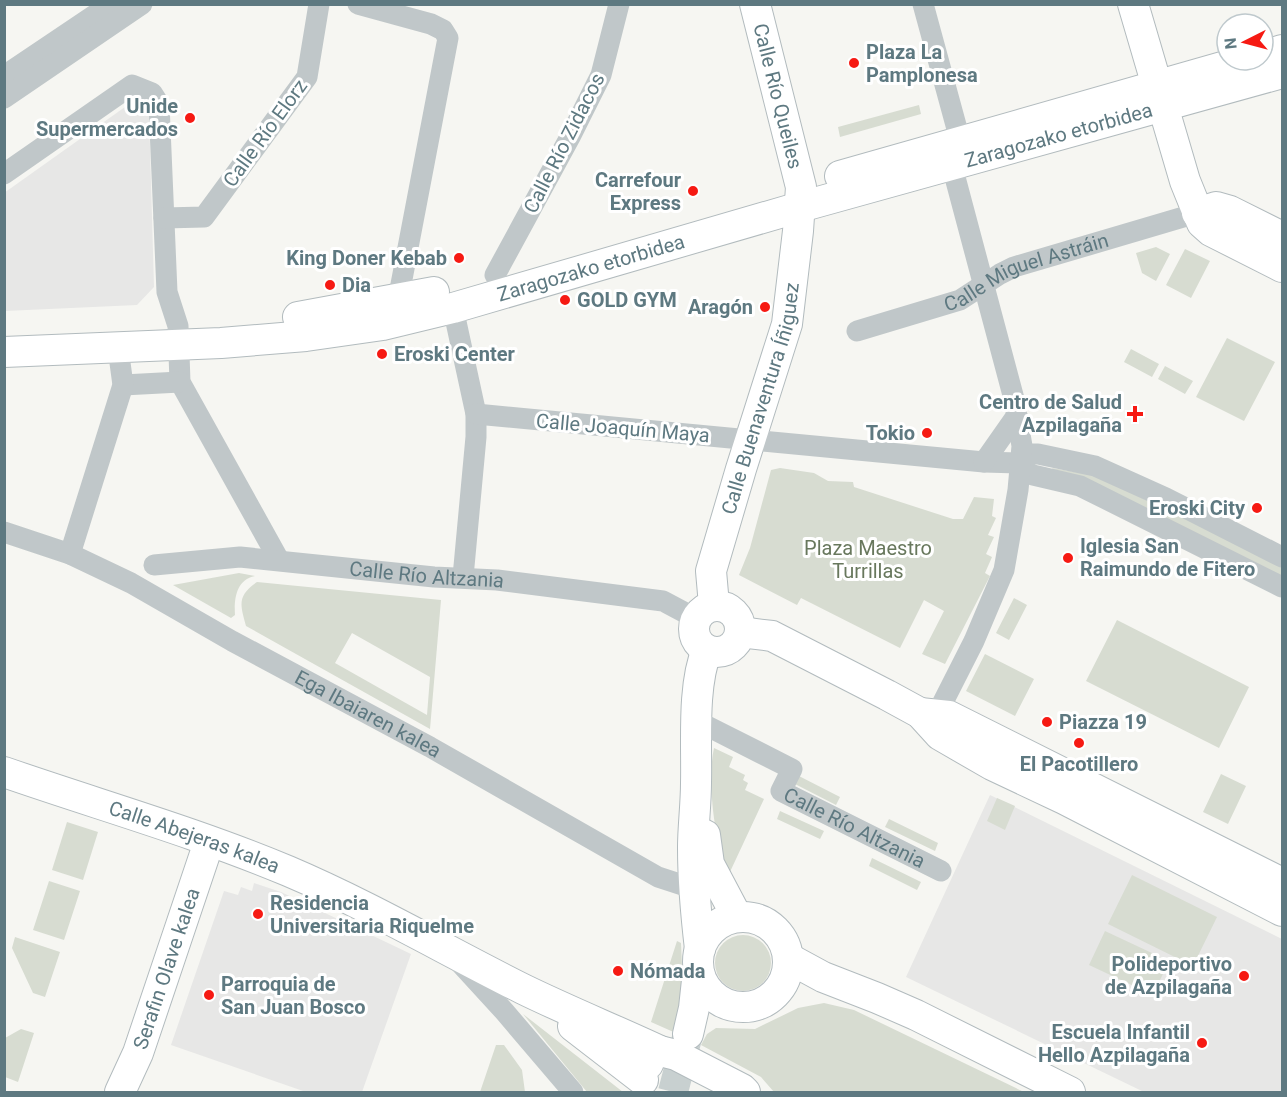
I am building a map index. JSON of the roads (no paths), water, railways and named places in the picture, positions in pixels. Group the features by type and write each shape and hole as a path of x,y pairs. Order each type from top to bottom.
{"street":[{"path":"4,76 111,4"},
{"path":"4,98 142,4"},
{"name":"Calle Río Elorz","path":"164,218 204,216 307,77 320,4"},
{"path":"358,4 431,24 443,30 448,38 398,300"},
{"name":"Calle Río Zidacos","path":"495,275 601,75 619,4"},
{"name":"Calle Río Queiles","path":"755,4 800,197"},
{"path":"922,4 956,153 982,286 1017,415 1022,446 1022,463 1004,570 974,640 928,714"},
{"path":"1133,4 1185,181 1202,222 1212,231 1282,267"},
{"name":"Zaragozako etorbidea","path":"1160,96 1218,72"},
{"name":"Zaragozako etorbidea","path":"4,352 118,348 178,335 433,293 800,197 1160,96 1282,73"},
{"path":"4,174 132,85 152,93 159,104 167,292 178,335 180,382 279,560"},
{"name":"Zaragozako etorbidea","path":"4,332 306,336 384,325 453,308 800,197"},
{"name":"Calle Buenaventura Íñiguez","path":"705,612 711,571 788,324 800,197"},
{"name":"Calle Miguel Astráin","path":"857,331 960,300 1014,267 1216,207 1230,211 1282,237"},
{"path":"453,308 476,414 464,577"},
{"path":"70,554 123,386 118,348"},
{"path":"123,386 180,382"},
{"name":"Calle Joaquín Maya","path":"476,414 984,462 1022,463 1031,454 1038,454 1095,466 1166,498 1282,557"},
{"path":"984,462 1017,415"},
{"path":"1022,463 1026,472 1032,475 1080,486 1282,587"},
{"name":"Ega Ibaiaren kalea","path":"4,532 70,554 131,583 232,641 420,742 658,877 694,888 733,908"},
{"name":"Calle Río Altzania","path":"154,565 240,557 279,560 296,564 434,577 464,577 663,601 705,612"},
{"path":"721,605 734,612 738,618 740,632 734,645 728,650 714,652 707,650 696,640 693,633 705,612 721,605"},
{"path":"740,632 772,636 928,714 940,735 992,765 1064,799 1183,847 1282,883"},
{"path":"707,650 702,663 695,737 696,782 693,845 699,960 692,1038 708,1017 726,1003"},
{"name":"Calle Río Altzania","path":"707,726 792,769 781,791 941,871"},
{"name":"Calle Abejeras kalea","path":"4,772 166,824 289,872 444,947 522,988 660,1052 676,1054 745,1092"},
{"path":"696,782 709,864 733,908 771,926 781,937 788,958 787,972 781,987 761,1004 736,1007 710,993 699,960 707,934 733,908"},
{"name":"Serafin Olave kalea","path":"120,1092 138,1053 209,842"},
{"path":"1183,847 1282,911"},
{"name":"Calle Abejeras kalea","path":"444,947 504,1011 573,1092"},
{"path":"788,958 823,977 877,998 1070,1092"},
{"path":"781,987 825,989 877,998"},
{"name":"Calle Abejeras kalea","path":"522,988 620,1061 645,1089"},
{"path":"645,1089 651,1057 660,1052"}],"tunnel":[{"path":"673,1092 688,1034"}],"place":[{"name":"Plaza La Pamplonesa","path":"854,63"},
{"name":"Unide Supermercados","path":"190,118"},
{"name":"Carrefour Express","path":"693,191"},
{"name":"King Doner Kebab","path":"459,258"},
{"name":"Dia","path":"330,285"},
{"name":"GOLD GYM","path":"565,300"},
{"name":"Aragón","path":"765,307"},
{"name":"Eroski Center","path":"382,354"},
{"name":"Centro de Salud Azpilagaña","path":"1135,414"},
{"name":"Tokio","path":"927,433"},
{"name":"Eroski City","path":"1257,508"},
{"name":"Iglesia San Raimundo de Fitero","path":"1068,558"},
{"name":"Piazza 19","path":"1047,722"},
{"name":"El Pacotillero","path":"1079,743"},
{"name":"Residencia Universitaria Riquelme","path":"258,914"},
{"name":"Nómada","path":"618,971"},
{"name":"Polideportivo de Azpilagaña","path":"1244,976"},
{"name":"Parroquia de San Juan Bosco","path":"209,995"},
{"name":"Escuela Infantil Hello Azpilagaña","path":"1202,1043"}],"park label":[{"name":"Plaza Maestro Turrillas","path":"868,560"}]}
